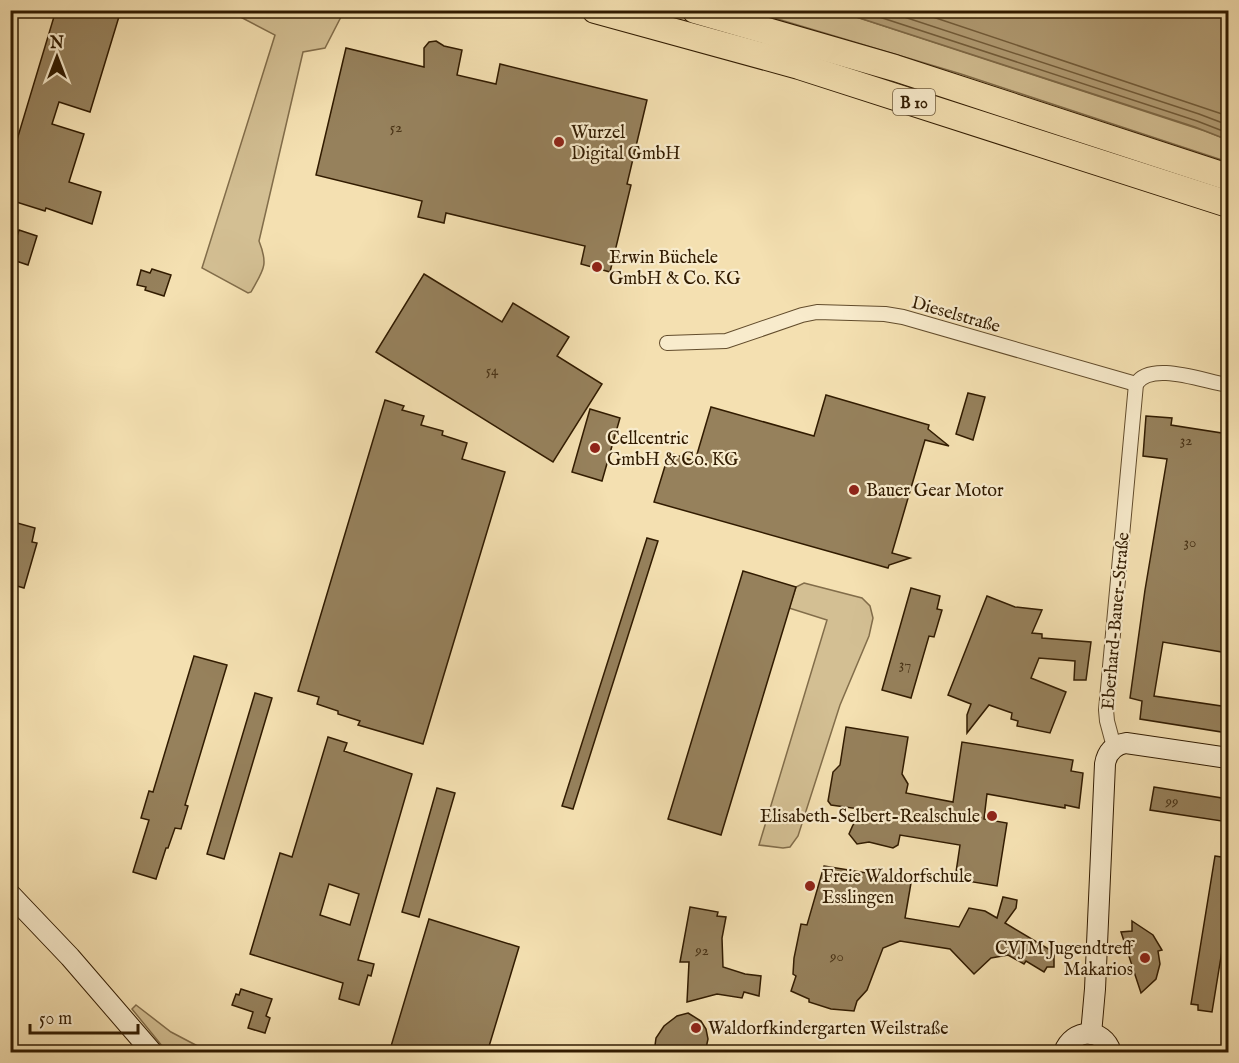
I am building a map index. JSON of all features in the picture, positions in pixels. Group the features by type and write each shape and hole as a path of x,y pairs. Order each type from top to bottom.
{"highway":[{"name":"B 10","path":"595,10 799,66 1228,204"},
{"name":"B 10","path":"695,10 895,68 1228,177"}],"street":[{"name":"Dieselstraße","path":"667,343 726,341 817,312 885,314 903,317 1136,384"},
{"path":"1136,384 1146,375 1161,372 1228,385"},
{"name":"Eberhard-Bauer-Straße","path":"1114,747 1106,710 1136,384"},
{"path":"1091,1034 1105,764 1108,755 1114,747 1132,743 1228,758"},
{"path":"10,894 70,957 152,1053"},
{"path":"1064,1053 1074,1038 1091,1034 1104,1040 1111,1053"}],"shaded area":[{"path":"229,11 344,11 325,48 303,52 259,241 264,256 263,268 251,292 248,293 202,268 275,35"},
{"path":"751,11 838,11 1205,131 1228,140 1228,162 961,74"},
{"path":"804,583 862,598 870,606 873,618 869,636 840,705 798,836 790,847 759,845 827,620 789,608 796,587"},
{"path":"136,1005 171,1032 209,1052 167,1052 132,1009"}],"water":[{"path":"838,11 1228,11 1228,140 1195,127"}],"building":[{"path":"56,10 121,10 90,112 59,102 52,124 84,134 69,182 101,192 92,224 46,208 45,211 10,200 10,163"},
{"path":"436,41 444,46 462,50 457,75 496,84 500,64 647,100 627,184 631,185 610,272 581,264 585,246 446,213 444,223 418,217 422,201 316,175 346,48 424,67 424,48 429,42"},
{"path":"19,230 37,236 28,265 10,259"},
{"path":"152,269 171,275 164,296 137,285 141,270 150,273"},
{"path":"424,274 502,322 513,303 569,337 557,356 602,384 553,462 376,352"},
{"path":"968,393 985,397 973,440 956,434"},
{"path":"826,395 929,425 928,429 949,446 925,440 892,553 910,558 889,565 888,568 654,502 669,453 695,461 711,407 814,436"},
{"path":"385,400 404,406 402,410 424,416 421,425 443,431 442,435 467,443 462,459 505,472 423,744 358,725 360,721 317,704 319,697 298,691"},
{"name":"Cellcentric GmbH & Co. KG","path":"590,409 620,418 602,481 572,472"},
{"path":"1146,416 1172,418 1171,425 1228,434 1228,653 1163,642 1154,696 1228,707 1228,733 1140,719 1142,701 1130,698 1167,459 1143,456"},
{"path":"10,521 35,528 32,542 37,543 24,588 10,584"},
{"path":"647,538 658,541 573,809 562,806"},
{"path":"743,571 796,587 721,835 668,819"},
{"path":"911,588 940,596 937,609 942,610 934,637 929,636 911,698 882,690"},
{"path":"987,596 1015,607 1042,610 1032,633 1042,634 1042,638 1091,642 1086,680 1074,680 1075,661 1039,658 1031,678 1066,692 1050,733 1017,726 1018,721 1011,719 1012,713 989,705 967,733 967,715 971,704 948,695"},
{"path":"194,656 227,665 185,805 188,806 181,829 175,828 156,879 133,872 149,820 141,818 149,791 153,792"},
{"path":"255,693 272,698 224,859 207,854"},
{"path":"846,727 908,737 902,774 908,784 906,793 953,802 962,742 1073,760 1071,771 1083,773 1079,808 1065,805 1065,808 987,794 984,819 1007,823 997,886 955,879 960,845 900,835 898,845 893,848 869,842 857,844 849,834 860,809 831,805 828,801 833,772 840,765"},
{"path":"328,737 347,743 344,751 412,774 358,960 374,964 371,976 368,975 359,1005 339,999 343,983 250,954 280,853 292,857","holes":["329,884 359,894 350,925 320,915"]},
{"path":"1154,787 1228,799 1228,822 1150,810"},
{"path":"437,788 455,793 419,917 402,912"},
{"path":"1215,856 1228,858 1228,921 1212,1012 1198,1010 1198,1005 1191,1004"},
{"name":"Freie Waldorfschule Esslingen","path":"824,866 892,877 891,879 911,883 905,918 959,927 969,908 985,911 997,918 1003,897 1017,900 1016,908 1005,923 1054,951 1054,967 1047,967 1044,972 1026,961 1024,964 1008,955 991,958 974,974 950,949 900,941 883,948 867,990 857,1001 854,1011 831,1009 809,1002 809,999 791,991 796,976 793,974 794,958 801,924 807,925"},
{"path":"690,907 718,912 717,916 726,917 722,938 723,967 761,976 759,996 744,992 742,998 717,994 687,1002 689,962 680,962"},
{"path":"429,919 519,947 487,1053 389,1053"},
{"name":"CVJM Jugendtreff Makarios","path":"1132,921 1153,935 1162,950 1158,951 1160,964 1156,979 1141,993 1121,932 1132,931"},
{"path":"241,989 272,999 266,1016 270,1018 265,1033 248,1028 253,1012 232,1005 236,994 239,995"},
{"name":"Waldorfkindergarten Weilstraße","path":"688,1013 701,1021 706,1029 708,1039 705,1053 654,1053 656,1038 664,1026 677,1016"}],"place":[{"name":"Wurzel Digital GmbH","path":"559,142"},
{"name":"Erwin Büchele GmbH & Co. KG","path":"597,267"},
{"name":"Cellcentric GmbH & Co. KG","path":"595,448"},
{"name":"Bauer Gear Motor","path":"854,490"},
{"name":"Elisabeth-Selbert-Realschule","path":"992,816"},
{"name":"Freie Waldorfschule Esslingen","path":"810,886"},
{"name":"CVJM Jugendtreff Makarios","path":"1145,958"},
{"name":"Waldorfkindergarten Weilstraße","path":"696,1028"}]}
